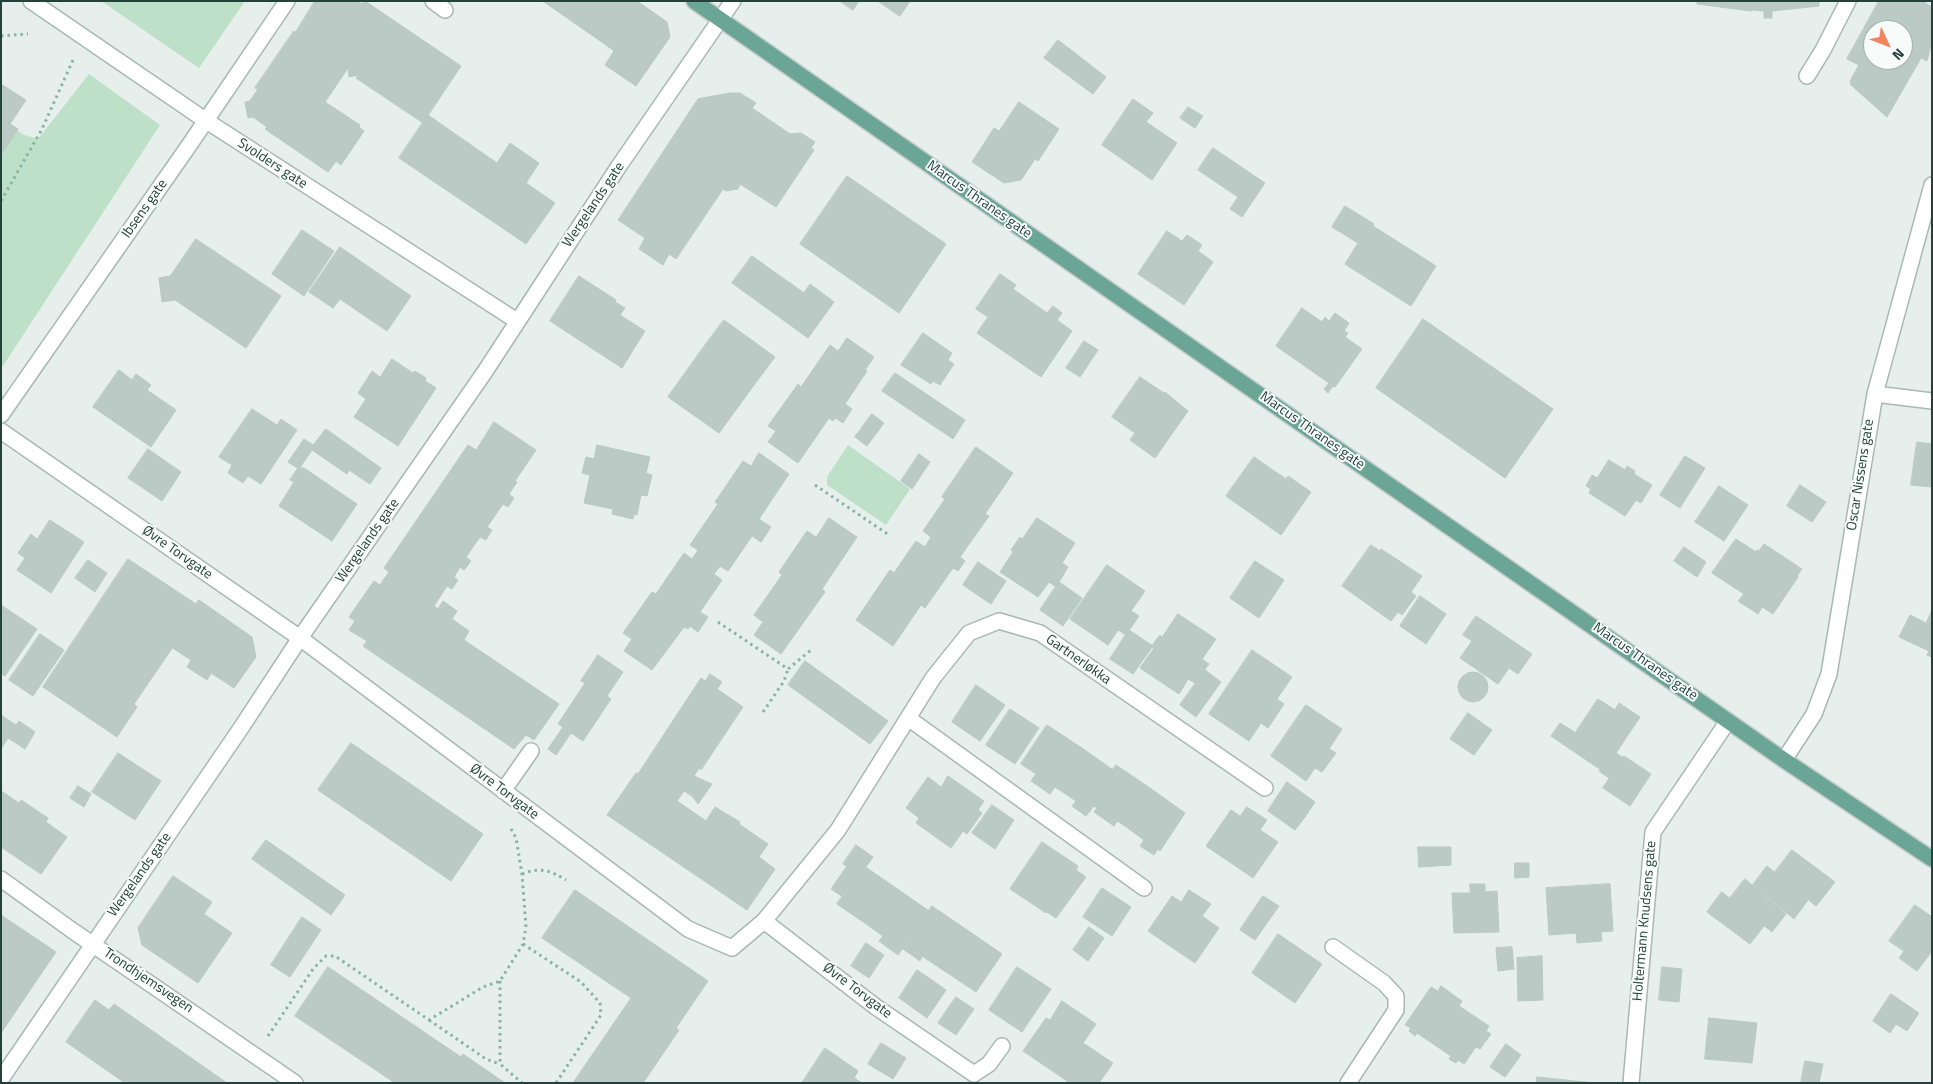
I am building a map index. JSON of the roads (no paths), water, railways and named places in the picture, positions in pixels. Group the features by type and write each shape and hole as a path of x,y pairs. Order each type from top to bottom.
{"main road":[{"name":"Marcus Thranes gate","path":"694,1 1784,760 1932,859"}],"street":[{"name":"Svolders gate","path":"31,1 205,120 517,321"},
{"name":"Ibsens gate","path":"1,415 287,1"},
{"name":"Wergelands gate","path":"1,1079 241,728 300,638 484,373 619,166 733,1"},
{"path":"1807,76 1823,50 1848,1"},
{"name":"Oscar Nissens gate","path":"1784,760 1814,714 1829,674 1875,394 1932,185"},
{"path":"1875,394 1932,401"},
{"name":"Øvre Torvgate","path":"1,431 300,638 688,929 732,948 764,922 876,1006 974,1074 989,1064 1002,1046"},
{"name":"Gartnerløkka","path":"764,922 838,830 933,678 969,633 999,622 1040,633 1265,788"},
{"path":"908,718 1144,888"},
{"name":"Holtermann Knudsens gate","path":"1631,1083 1654,832 1728,721"},
{"path":"503,791 531,751"},
{"name":"Trondhjemsvegen","path":"1,878 93,944 295,1083"},
{"path":"1333,947 1384,983 1396,996 1396,1010 1348,1083"}]}
